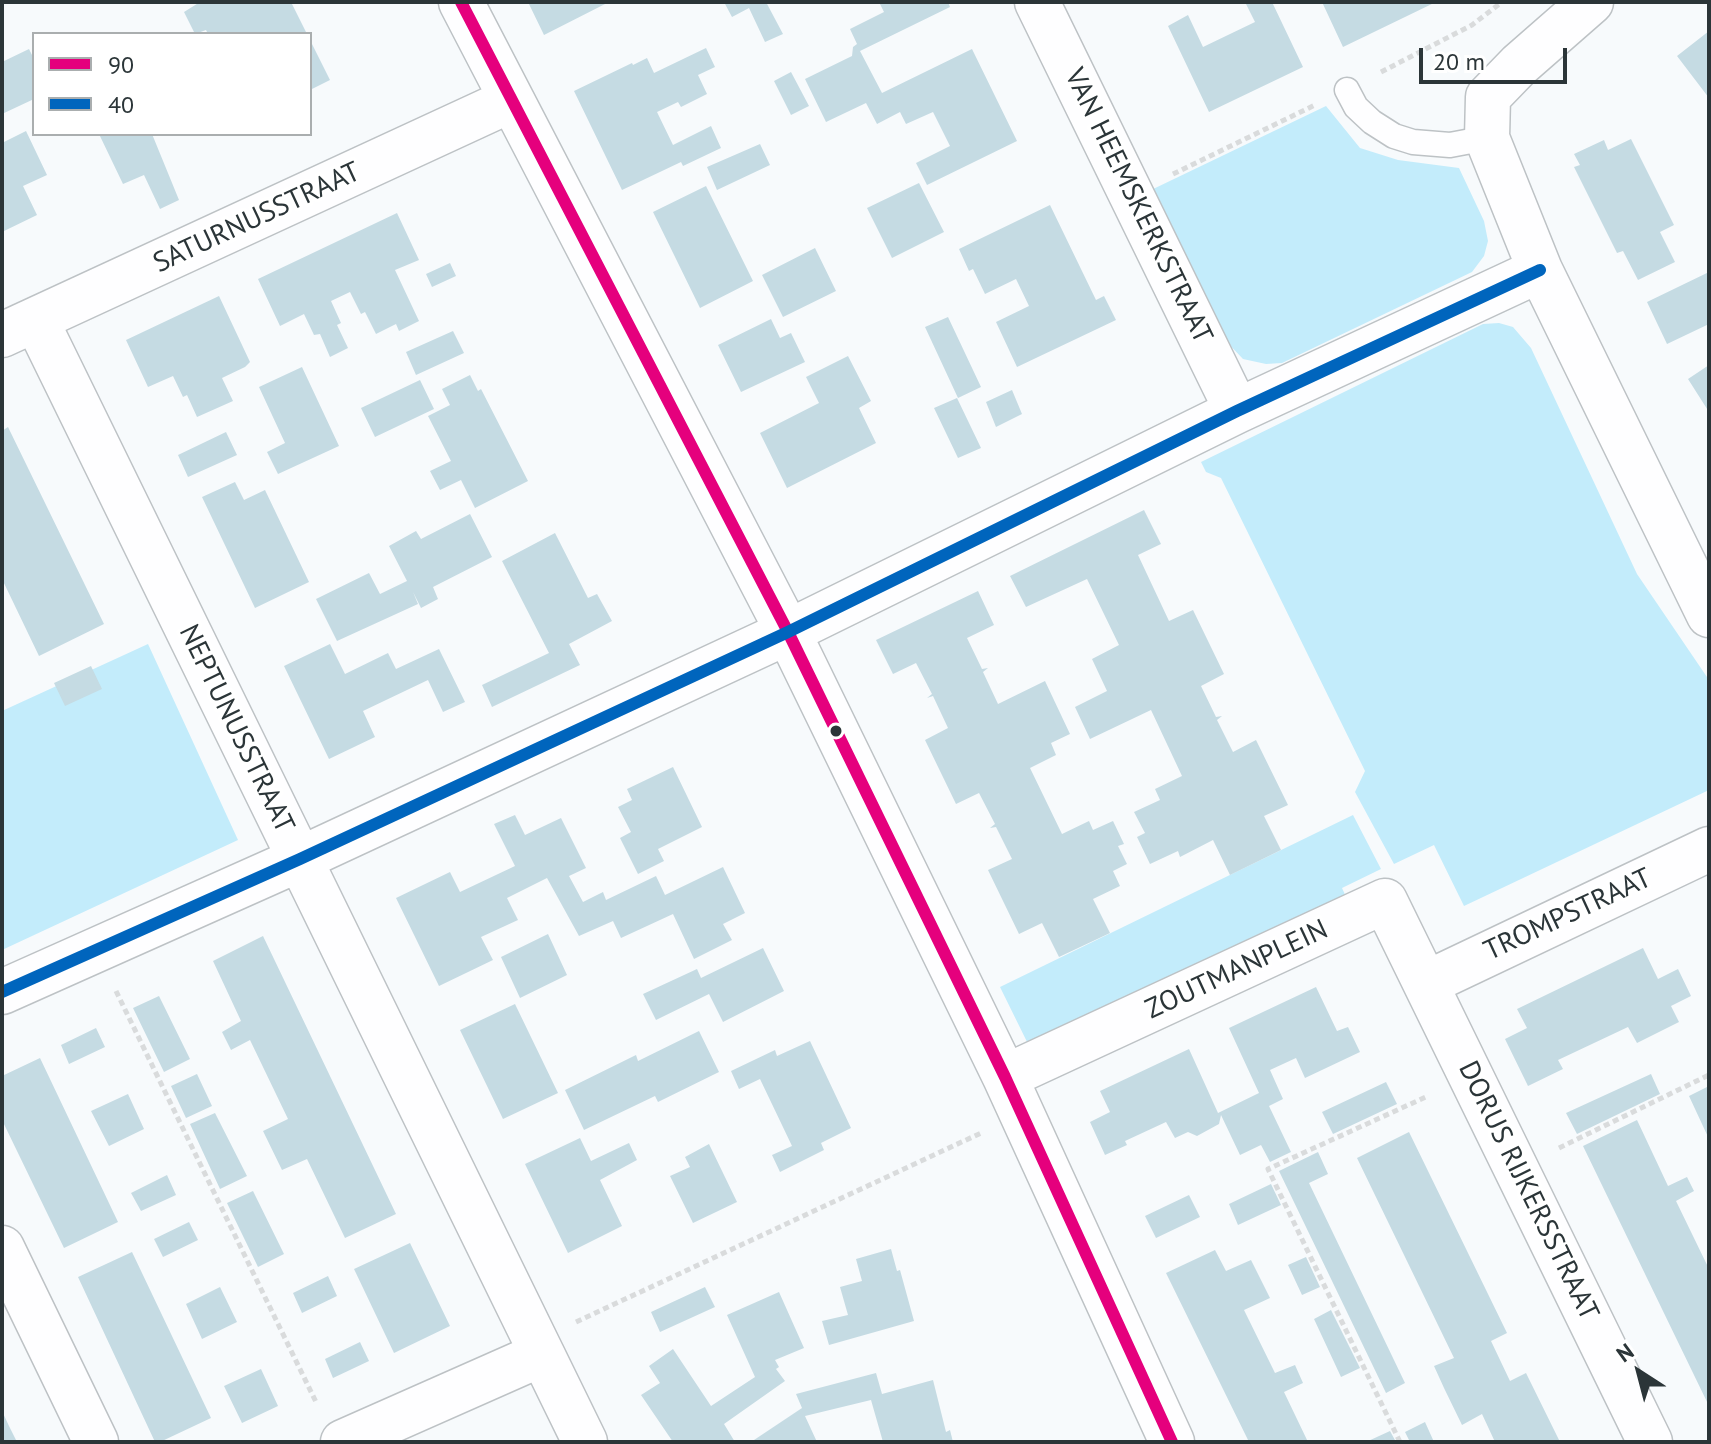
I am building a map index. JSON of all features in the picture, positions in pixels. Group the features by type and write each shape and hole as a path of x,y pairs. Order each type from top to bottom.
{"street":[{"path":"461,2 788,632 1014,1096 1172,1442"},
{"name":"VAN HEEMSKERKSTRAAT","path":"1037,2 1237,411"},
{"path":"1591,2 1519,65 1488,97 1487,138 1540,270 1708,612"},
{"name":"SATURNUSSTRAAT","path":"19,328 511,100"},
{"path":"2,992 300,859 788,632 1237,411 1540,270"},
{"name":"NEPTUNUSSTRAAT","path":"19,328 300,859 585,1442"},
{"name":"TROMPSTRAAT","path":"1427,983 1709,849"},
{"name":"ZOUTMANPLEIN","path":"1014,1096 1385,901 1427,983"},
{"name":"DORUS RIJKERSSTRAAT","path":"1427,983 1650,1442"},
{"path":"2,1248 96,1442"},
{"path":"332,1428 539,1347"}],"lane":[{"path":"1347,90 1356,107 1394,136 1413,142 1450,145 1487,138"}],"path":[{"path":"96,950 332,1428"},
{"path":"1516,1168 1709,1075"},
{"path":"1400,1442 1268,1169 1471,1076"},
{"path":"539,1347 1014,1096"}],"shaded area":[{"path":"1326,106 1360,148 1398,160 1459,168 1484,221 1488,241 1484,256 1472,272 1282,363 1266,364 1243,359 1223,338 1149,191"},
{"path":"1499,323 1513,327 1531,348 1637,574 1709,680 1709,790 1464,906 1434,845 1394,864 1355,792 1365,771 1221,478 1206,472 1201,462 1483,324"},
{"path":"148,644 238,840 2,950 2,711"},
{"path":"1353,815 1381,869 1342,888 1348,901 1032,1052 1000,987"}],"building":[{"path":"200,2 291,2 306,32 194,32 184,12"},
{"path":"528,2 609,2 544,35"},
{"path":"724,2 766,2 783,34 765,42 749,8 732,17"},
{"path":"879,2 948,2 950,7 860,51 882,93 972,49 1017,141 927,185 916,163 950,146 933,112 906,124 900,112 877,124 866,103 826,122 805,79 852,56 853,47 857,44 850,29 884,12"},
{"path":"1245,2 1272,2 1303,67 1209,112 1168,26 1188,15 1203,47 1255,22"},
{"path":"1322,2 1436,2 1343,47"},
{"path":"1709,31 1709,98 1677,56"},
{"path":"312,44 330,80 312,89"},
{"path":"706,48 715,67 698,75 707,94 681,107 678,102 657,112 673,145 711,126 721,148 683,166 681,162 622,190 574,91 647,58 654,73"},
{"path":"29,49 32,55 32,100 2,114 2,62"},
{"path":"791,72 809,106 791,115 774,81"},
{"path":"26,131 47,175 23,186 37,215 2,232 2,143"},
{"path":"100,136 153,136 179,200 160,209 144,175 123,184"},
{"path":"1631,139 1674,225 1660,232 1675,262 1638,280 1623,251 1617,253 1574,167 1580,165 1574,154 1604,140 1608,150"},
{"path":"760,144 770,165 717,190 707,167"},
{"path":"919,183 944,232 892,258 867,208"},
{"path":"706,186 753,281 700,308 653,212"},
{"path":"1050,205 1096,300 1104,296 1116,320 1017,367 996,322 1029,306 1016,279 985,294 959,249"},
{"path":"397,213 419,260 395,270 419,321 399,331 396,324 376,334 350,292 331,301 341,323 337,325 348,348 330,357 320,334 314,335 304,314 280,326 258,279"},
{"path":"815,248 836,291 783,317 762,275"},
{"path":"450,263 456,276 432,287 426,274"},
{"path":"1709,272 1709,324 1667,344 1647,302"},
{"path":"219,296 250,362 222,378 233,401 197,417 187,395 183,397 173,376 148,387 126,340"},
{"path":"948,317 981,387 958,398 925,327"},
{"path":"771,319 780,338 791,333 805,362 741,392 718,345"},
{"path":"453,331 464,353 416,375 406,352"},
{"path":"848,356 871,401 859,408 876,443 787,488 760,433 819,403 806,377"},
{"path":"1709,365 1709,412 1688,379"},
{"path":"302,367 339,446 278,474 267,452 285,443 259,387"},
{"path":"470,375 478,391 481,389 528,481 475,508 461,480 440,490 430,471 451,461 428,416 450,405 442,389"},
{"path":"420,380 434,409 375,437 361,408"},
{"path":"1012,390 1022,414 996,427 986,402"},
{"path":"957,398 981,448 958,458 934,408"},
{"path":"8,427 104,624 39,656 2,579 2,431"},
{"path":"226,432 237,455 188,477 178,455"},
{"path":"235,482 244,500 265,490 309,582 255,608 202,497"},
{"path":"1144,510 1161,544 1138,555 1169,621 1193,610 1224,674 1201,686 1216,717 1222,716 1217,720 1233,752 1256,740 1288,805 1264,816 1281,850 1230,875 1213,840 1180,857 1178,851 1150,864 1137,837 1145,833 1134,812 1160,800 1155,789 1182,776 1151,710 1090,739 1075,707 1107,691 1092,659 1119,645 1087,579 1026,607 1010,576"},
{"path":"470,514 492,557 433,587 438,599 421,608 413,592 418,604 337,641 316,599 369,573 380,594 407,581 389,546 416,531 421,539"},
{"path":"555,533 588,598 597,594 612,621 569,644 580,665 492,707 482,685 549,653 502,561"},
{"path":"978,591 994,625 967,638 982,669 988,668 983,672 998,704 1045,681 1070,734 1051,743 1056,755 1030,768 1062,834 1089,821 1093,830 1113,821 1124,844 1118,846 1127,864 1113,871 1120,886 1093,899 1110,933 1059,957 1042,923 1019,934 988,870 1012,859 996,827 990,828 995,824 979,793 956,804 925,740 948,728 933,696 927,698 932,694 916,663 893,674 876,640"},
{"path":"330,644 345,674 388,653 396,669 439,649 465,702 443,712 428,680 363,711 375,737 329,759 284,666"},
{"path":"91,666 102,689 65,706 54,683"},
{"path":"673,767 702,827 658,849 664,861 638,874 620,838 631,832 618,807 632,800 627,789"},
{"path":"515,815 525,835 561,818 586,868 569,876 583,902 603,892 606,900 656,876 665,895 723,867 745,913 723,924 732,940 694,959 673,914 621,938 613,921 579,936 547,878 507,898 518,920 481,937 493,960 439,986 396,898 450,872 460,892 515,866 494,824"},
{"path":"548,934 567,975 520,998 501,957"},
{"path":"263,936 396,1214 345,1238 307,1159 282,1170 263,1131 288,1119 250,1040 231,1050 222,1032 241,1021 213,961"},
{"path":"763,948 784,991 723,1022 709,994 656,1020 643,994 697,969 701,978"},
{"path":"1643,948 1658,979 1678,969 1691,996 1671,1006 1679,1022 1637,1043 1628,1027 1558,1060 1563,1069 1528,1086 1505,1039 1527,1028 1517,1009"},
{"path":"1316,987 1337,1031 1348,1027 1360,1052 1305,1078 1296,1058 1270,1070 1283,1099 1269,1106 1291,1152 1270,1162 1261,1145 1240,1155 1221,1115 1219,1124 1197,1136 1188,1132 1175,1138 1166,1122 1125,1141 1127,1145 1105,1155 1090,1122 1110,1112 1100,1091 1189,1049 1218,1113 1259,1093 1229,1028"},
{"path":"159,996 190,1059 164,1072 133,1008"},
{"path":"515,1004 558,1093 503,1119 460,1030"},
{"path":"96,1028 105,1047 69,1064 61,1045"},
{"path":"699,1031 719,1072 658,1102 655,1096 584,1130 565,1090 636,1055 638,1061"},
{"path":"810,1041 851,1128 821,1143 824,1150 780,1172 772,1155 792,1146 760,1079 739,1089 731,1071 775,1050 777,1056"},
{"path":"40,1058 118,1222 64,1248 2,1120 2,1076"},
{"path":"197,1074 212,1106 186,1118 171,1086"},
{"path":"1651,1074 1660,1094 1577,1134 1566,1113"},
{"path":"1386,1082 1397,1104 1333,1134 1322,1112"},
{"path":"1709,1086 1709,1139 1689,1096"},
{"path":"128,1094 144,1129 109,1146 91,1111"},
{"path":"215,1113 247,1176 220,1189 190,1124"},
{"path":"1637,1120 1668,1186 1687,1177 1694,1191 1676,1201 1709,1269 1709,1406 1583,1146"},
{"path":"1409,1132 1507,1333 1491,1341 1510,1381 1526,1373 1560,1442 1495,1442 1482,1414 1462,1425 1434,1366 1454,1358 1357,1158"},
{"path":"580,1138 591,1161 629,1143 637,1160 600,1180 622,1226 568,1253 525,1164"},
{"path":"709,1144 737,1202 693,1223 670,1176 690,1167 685,1157"},
{"path":"1318,1152 1328,1174 1309,1183 1405,1383 1386,1393 1279,1171"},
{"path":"167,1175 176,1195 141,1211 131,1193"},
{"path":"1271,1184 1281,1205 1238,1225 1229,1204"},
{"path":"253,1191 284,1254 258,1267 227,1203"},
{"path":"1189,1195 1200,1217 1156,1238 1145,1216"},
{"path":"189,1222 198,1240 163,1257 154,1239"},
{"path":"410,1243 450,1326 394,1353 354,1269"},
{"path":"891,1249 914,1321 829,1345 822,1321 848,1315 840,1287 862,1281 856,1259"},
{"path":"1215,1250 1226,1271 1251,1260 1270,1298 1244,1310 1275,1373 1295,1365 1303,1383 1284,1392 1308,1442 1249,1442 1166,1273"},
{"path":"132,1252 211,1418 160,1442 155,1442 78,1277"},
{"path":"1306,1257 1320,1287 1302,1295 1288,1265"},
{"path":"328,1276 337,1296 302,1313 293,1293"},
{"path":"220,1287 237,1322 202,1339 186,1304"},
{"path":"705,1287 715,1307 660,1332 651,1312"},
{"path":"779,1292 804,1348 775,1360 779,1367 776,1369 785,1381 724,1424 735,1442 673,1442 641,1395 660,1383 649,1366 673,1349 711,1406 755,1377 727,1315"},
{"path":"1331,1310 1360,1368 1341,1377 1314,1319"},
{"path":"360,1342 369,1361 333,1378 325,1359"},
{"path":"261,1369 278,1406 242,1423 224,1386"},
{"path":"876,1373 882,1394 933,1380 946,1432 950,1430 953,1442 883,1442 871,1400 805,1416 817,1442 751,1442 802,1408 796,1394"},
{"path":"2,1411 9,1426 17,1442 2,1442"},
{"path":"1425,1422 1434,1442 1410,1442 1405,1432"},
{"path":"1390,1431 1396,1442 1366,1442"}],"transit line":[{"name":"90","path":"461,2 788,632 1005,1077 1172,1442"},
{"name":"40","path":"2,992 300,859 788,632 1237,411 1540,270"}]}
